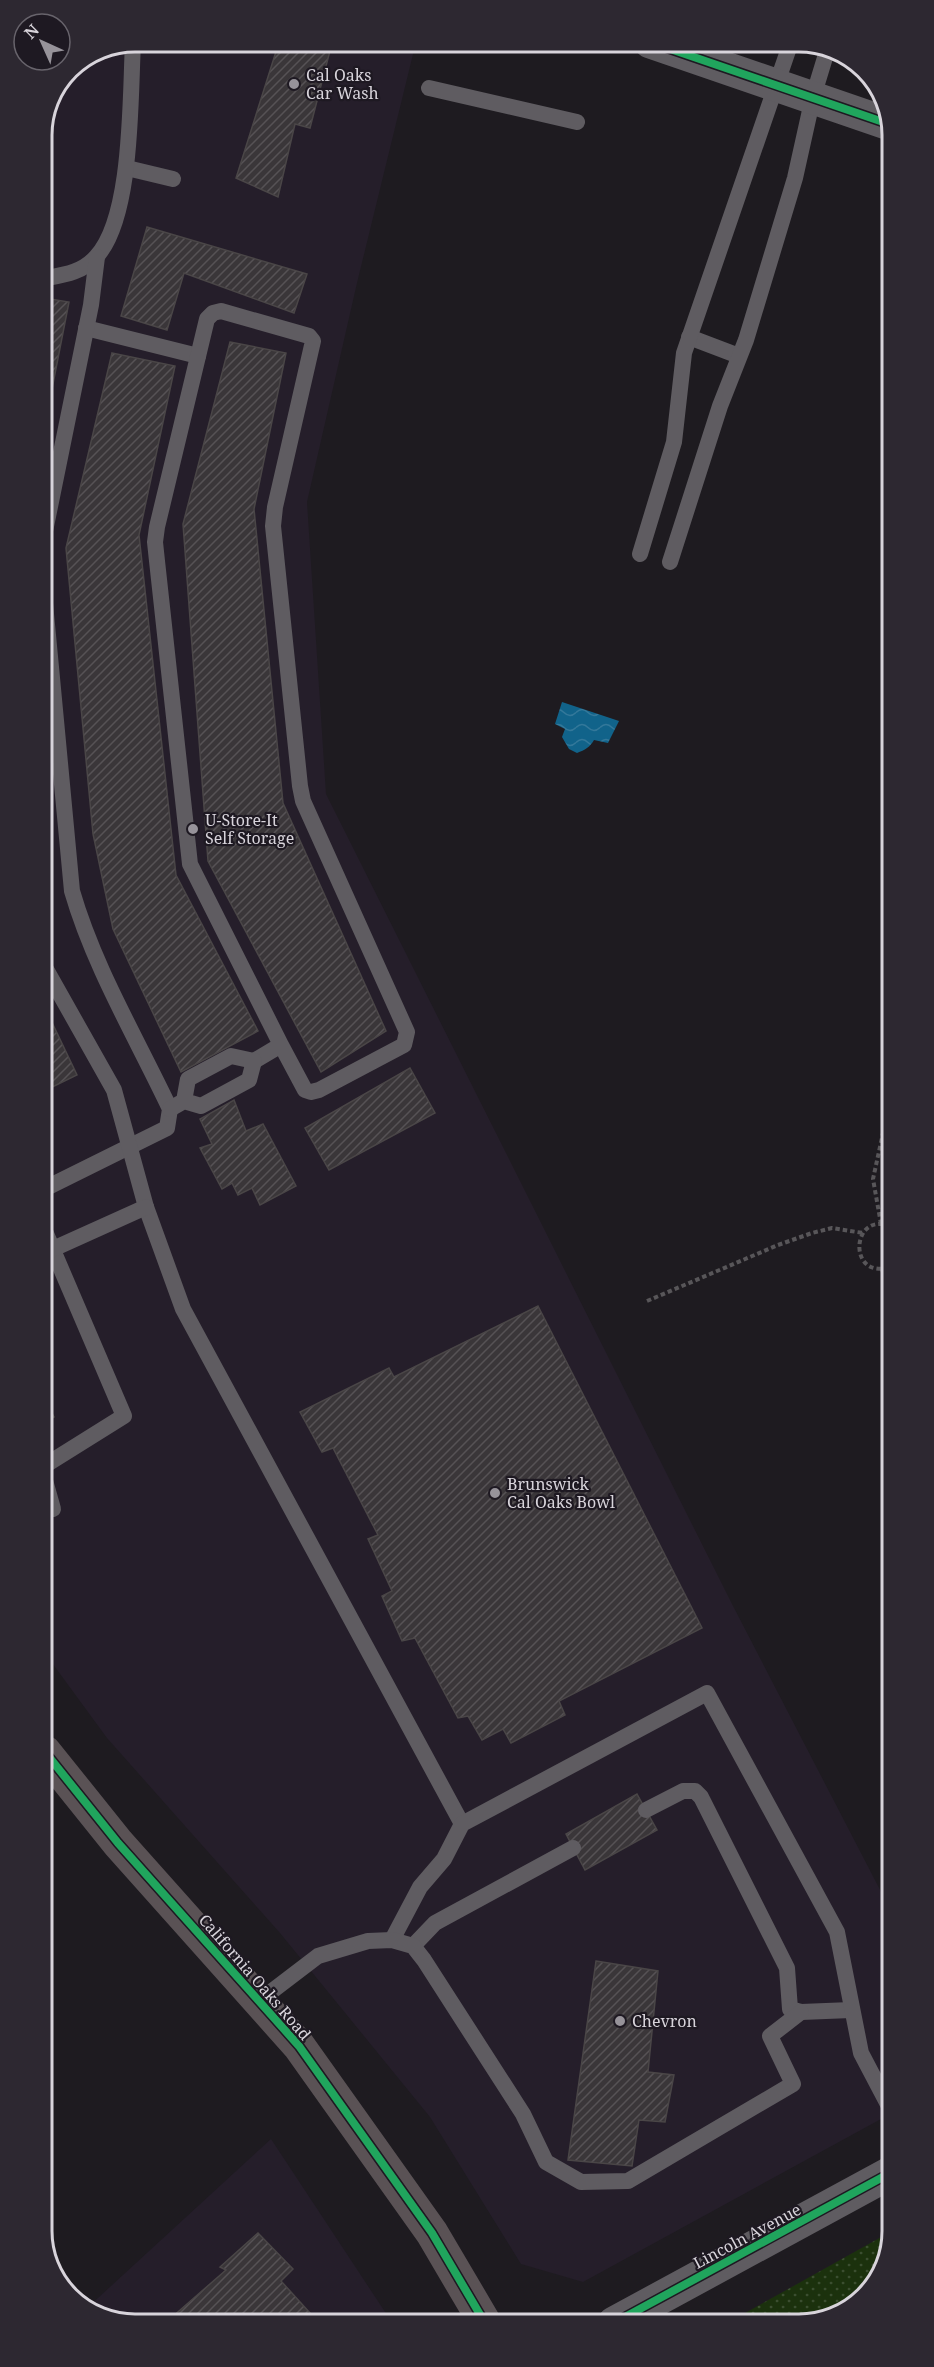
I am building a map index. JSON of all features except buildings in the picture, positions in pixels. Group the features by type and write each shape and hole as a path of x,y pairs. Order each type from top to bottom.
{"main road":[{"name":"California Oaks Road","path":"52,1761 118,1843 299,2046 426,2224 480,2314"}],"street":[{"path":"682,53 880,121"},
{"name":"Lincoln Avenue","path":"631,2314 882,2177"}],"lane":[{"path":"53,492 86,328 97,257 113,228 127,168 133,52"},
{"path":"640,554 674,442 684,353 787,53"},
{"path":"670,562 720,406 740,356 795,178 813,97 825,57"},
{"path":"429,88 577,122"},
{"path":"127,168 173,179"},
{"path":"53,277 75,273 97,257"},
{"path":"221,311 309,336 313,341 275,507 273,526 300,786 303,801 408,1032 404,1045 312,1092 305,1090 281,1045 190,864 155,542 207,319 213,313 221,311"},
{"path":"86,328 198,356"},
{"path":"689,337 740,356"},
{"path":"53,686 72,891 97,961 177,1105"},
{"path":"53,983 114,1090 146,1207 183,1309 462,1824"},
{"path":"52,1185 167,1128 188,1079 231,1056 254,1061 281,1045"},
{"path":"177,1105 201,1106 229,1092 249,1080 254,1061"},
{"path":"52,1249 146,1207"},
{"path":"52,1261 124,1416 52,1461"},
{"path":"392,1940 420,1887 444,1859 462,1824 707,1693 837,1932 861,2053 882,2093"},
{"path":"646,1810 683,1791 694,1791 701,1797 787,1968 790,2009 801,2012 851,2010"},
{"path":"413,1946 435,1923 573,1848"},
{"path":"259,2001 318,1956 368,1941 392,1940 413,1946 523,2114 546,2162 581,2182 628,2181 793,2084 770,2036 801,2012"}],"path":[{"path":"882,1138 873,1179 881,1224 874,1225 863,1233 860,1240 860,1254 868,1265 882,1269"},
{"path":"647,1301 778,1245 812,1233 832,1228 863,1233"}],"shaded area":[{"path":"135,52 413,52 357,283 307,502 326,794 732,1604 882,1894 882,2118 583,2282 521,2264 430,2117 280,1933 107,1738 52,1663 53,130 55,114 61,99 81,73 89,66 104,59"},
{"path":"271,2139 386,2314 130,2314 109,2310 93,2302"}],"green space":[{"path":"881,2237 877,2258 868,2278 849,2297 835,2306 815,2313 743,2314"}],"water":[{"path":"562,702 619,721 608,743 594,740 591,745 577,753 569,749 562,737 565,729 555,724"}],"cycle path":[{"path":"682,53 880,121"},
{"path":"52,1761 118,1843 299,2046 432,2233 480,2314"},
{"path":"631,2314 882,2177"}],"place":[{"name":"Cal Oaks Car Wash","path":"294,84"},
{"name":"U-Store-It Self Storage","path":"193,829"},
{"name":"Brunswick Cal Oaks Bowl","path":"495,1493"},
{"name":"Chevron","path":"620,2021"}]}
